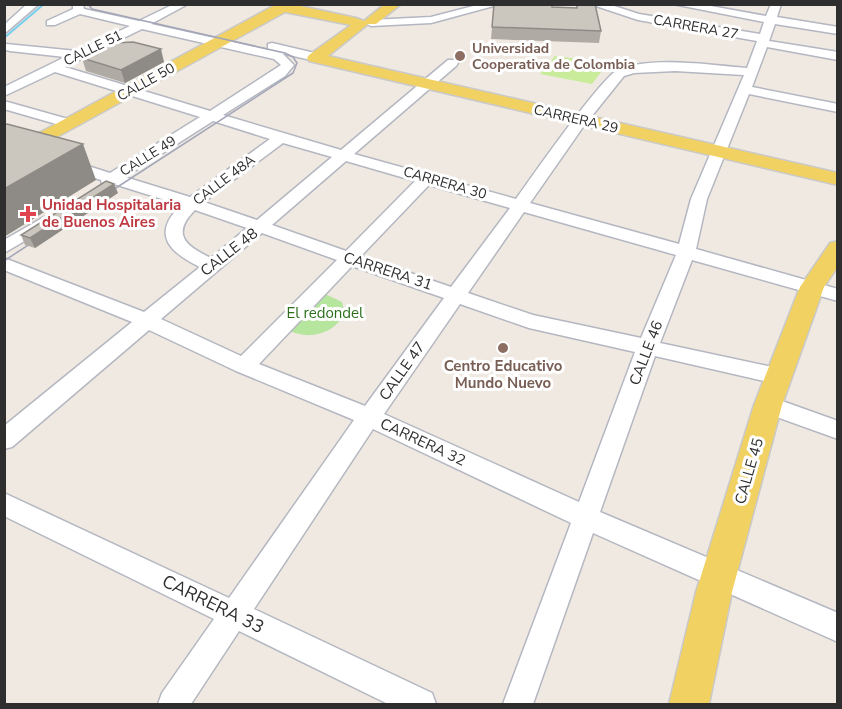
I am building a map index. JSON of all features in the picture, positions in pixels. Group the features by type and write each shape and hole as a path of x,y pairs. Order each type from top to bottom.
{"main road":[{"name":"CALLE 49","path":"316,58 387,4"},
{"name":"CALLE 49","path":"365,22 395,4"},
{"path":"280,5 365,22"},
{"name":"CALLE 50","path":"10,152 70,124 223,40 280,5"},
{"name":"CARRERA 29","path":"316,58 837,179"},
{"name":"CALLE 45","path":"689,705 718,576 773,390 824,291 837,248"}],"street":[{"path":"4,31 34,4"},
{"name":"CARRERA 29","path":"93,4 96,8 146,22"},
{"name":"CALLE 51","path":"4,92 183,4"},
{"path":"365,22 431,20 496,4"},
{"path":"592,8 630,4"},
{"path":"678,4 768,27 837,32"},
{"path":"51,23 78,8"},
{"name":"CARRERA 29","path":"78,8 316,58"},
{"name":"CARRERA 27","path":"607,8 638,17 768,27 837,56"},
{"name":"CALLE 46","path":"518,705 647,348 686,252 699,199 717,151 733,120 768,27"},
{"name":"CARRERA 29","path":"223,40 278,56 287,63"},
{"path":"10,47 78,55"},
{"name":"CALLE 49","path":"92,192 123,180 316,58"},
{"name":"CALLE 49","path":"218,119 284,70 287,63"},
{"name":"CALLE 48","path":"4,440 211,265 261,227 452,63"},
{"name":"CARRERA 30","path":"53,67 281,138 824,291"},
{"name":"CALLE 47","path":"173,705 369,417 581,120 620,74 633,69 675,67 748,80"},
{"path":"748,80 837,108"},
{"path":"4,105 70,124"},
{"name":"CALLE 48A","path":"211,265 190,255 174,239 173,228 178,217 192,203 281,138"},
{"name":"CARRERA 31","path":"10,152 50,159 123,180 457,294 529,321 647,348 773,390 837,430"},
{"path":"244,366 426,178"},
{"path":"4,248 53,217"},
{"name":"CARRERA 32","path":"4,263 147,321 244,366 369,417 585,517 837,628"},
{"name":"CARRERA 33","path":"7,508 422,705"}],"green space":[{"path":"555,56 608,63 592,84 540,74"},
{"name":"El redondel","path":"323,293 342,302 340,321 330,329 318,334 287,331"}],"building":[{"path":"494,4 552,4 552,7 577,8 577,4 595,4 601,31 492,27"},
{"path":"133,42 161,49 121,70 82,58 114,43"},
{"path":"4,125 83,144 4,189"},
{"path":"106,181 114,184 30,238 21,235"}],"waterway":[{"path":"4,38 44,4"}],"tram line":[{"path":"88,4 92,9 285,53 293,57 297,63 293,73 102,197"},
{"path":"4,261 42,236"}],"place":[{"name":"Universidad Cooperativa de Colombia","path":"460,56"},
{"name":"Unidad Hospitalaria de Buenos Aires","path":"28,214"},
{"name":"Centro Educativo Mundo Nuevo","path":"503,348"}]}
